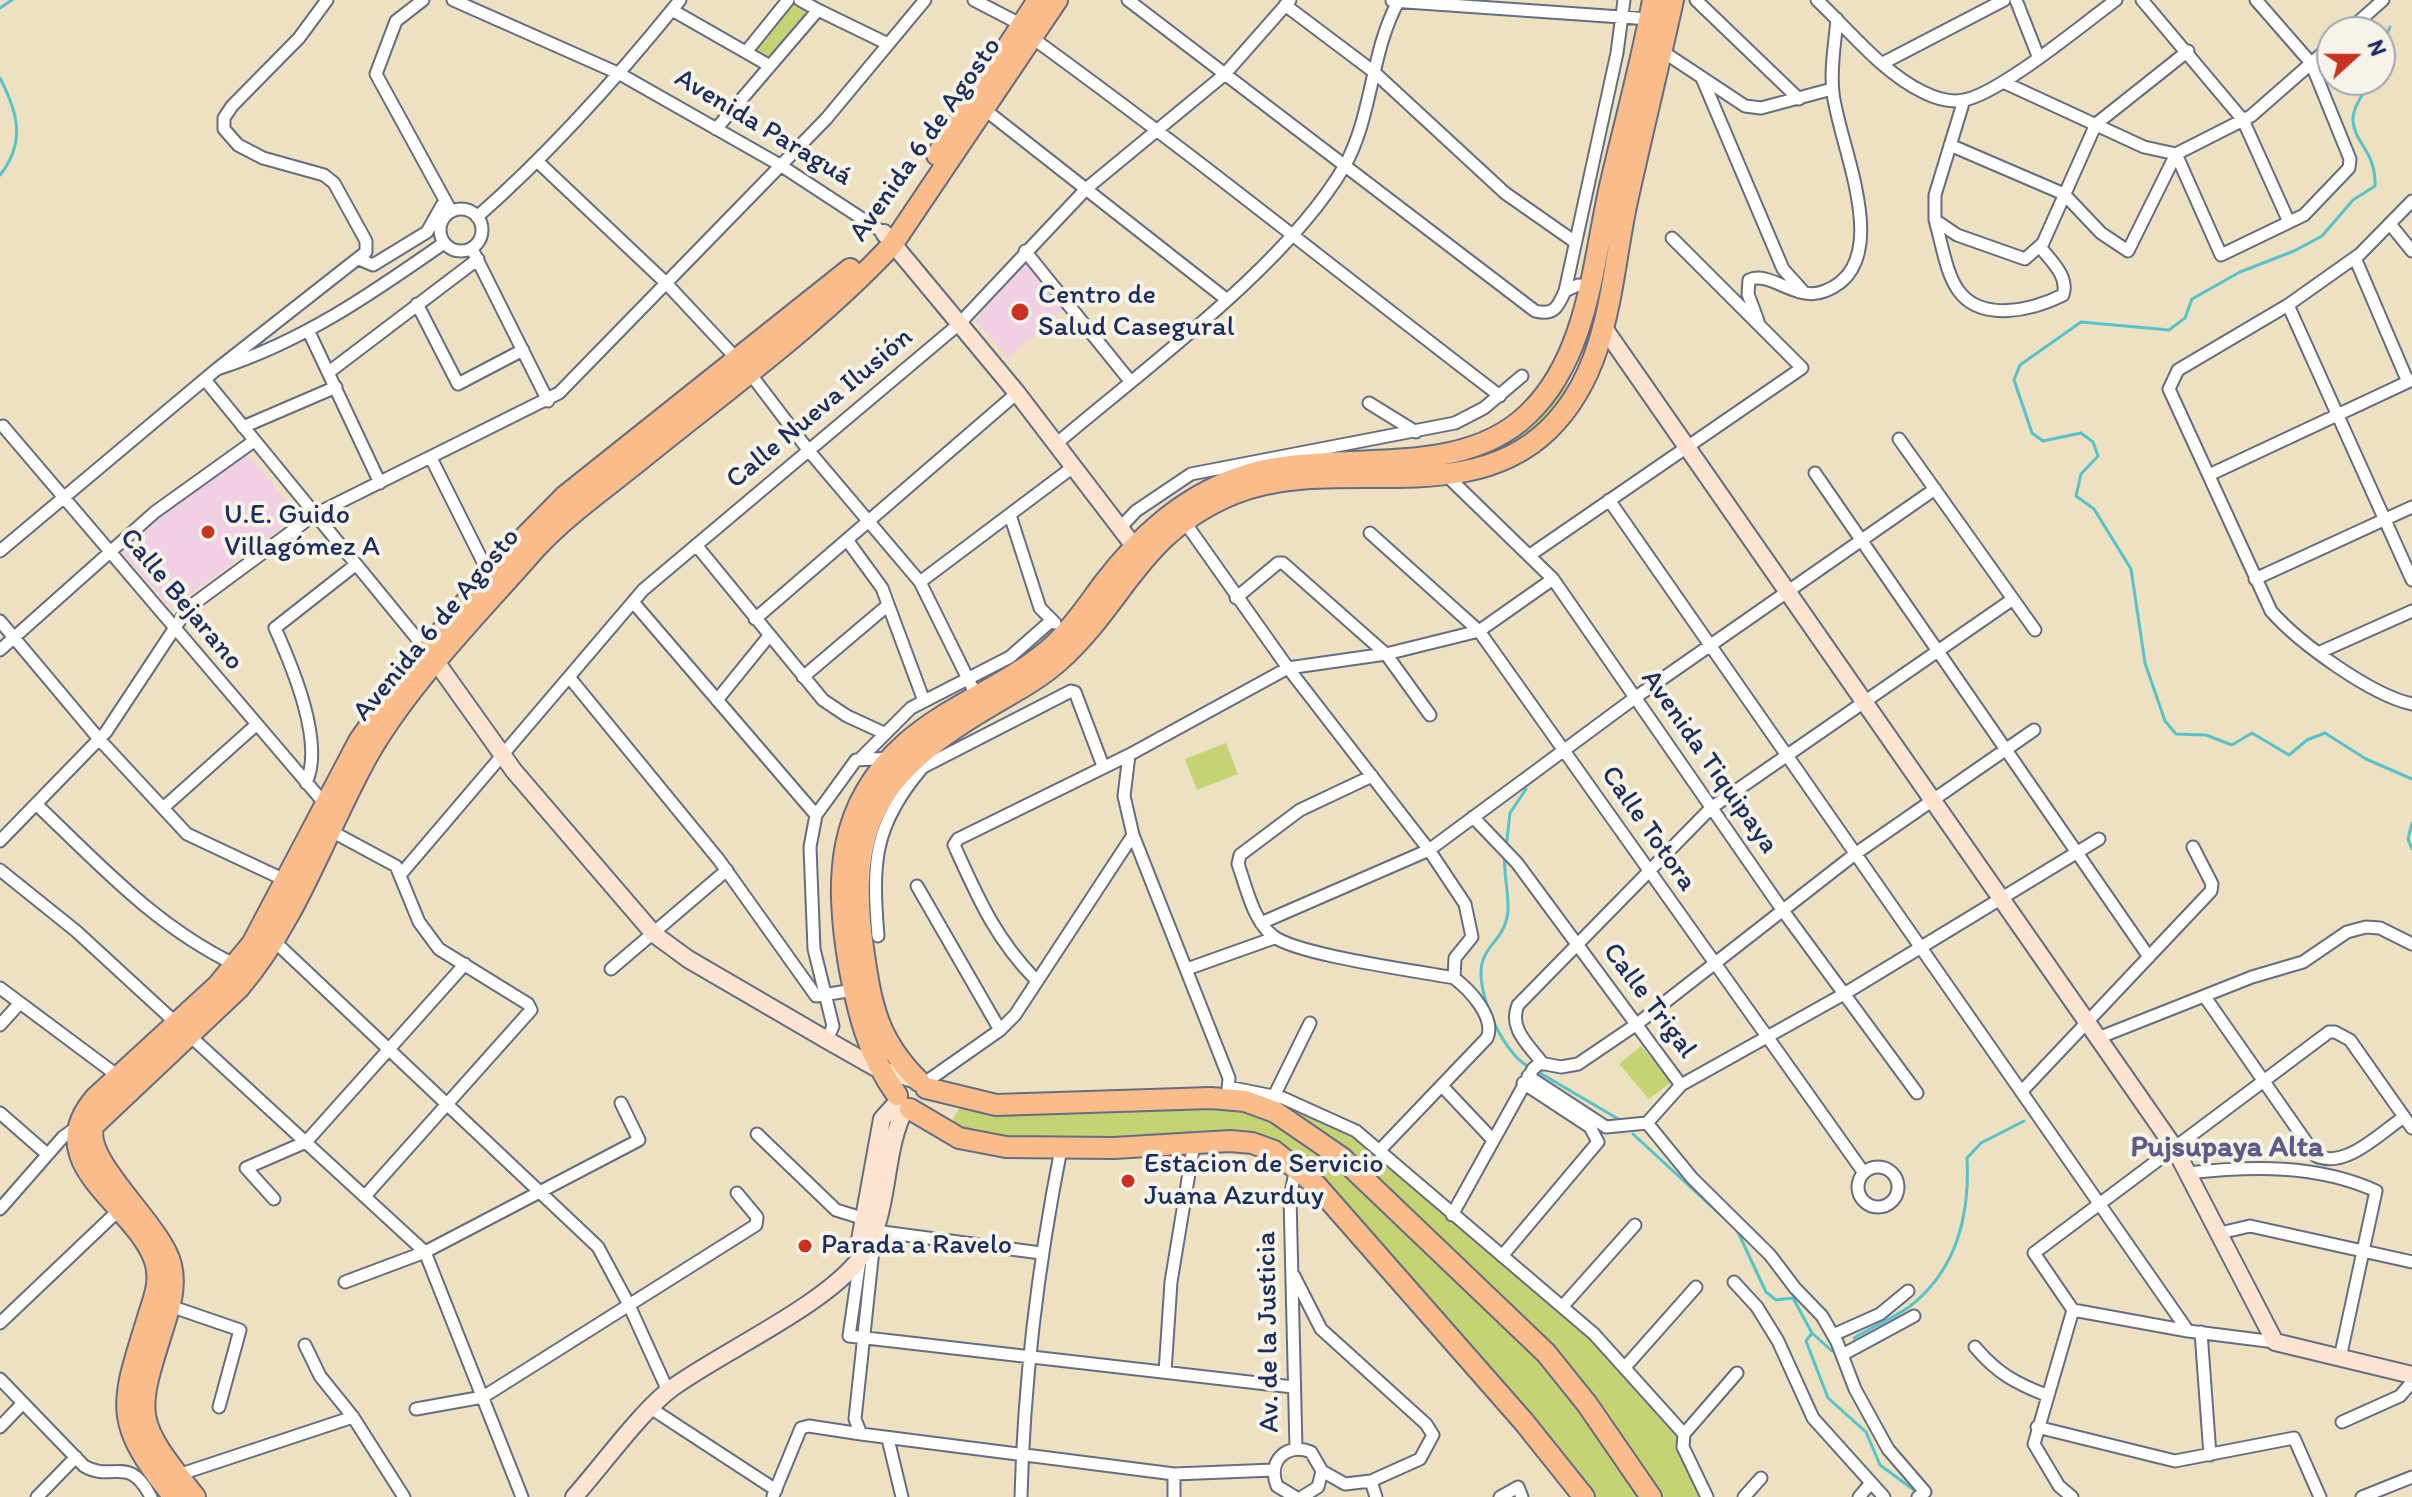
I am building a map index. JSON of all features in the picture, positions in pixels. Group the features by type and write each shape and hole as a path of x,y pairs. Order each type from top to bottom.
{"highway":[{"name":"Avenida 6 de Agosto","path":"888,239 984,109 1026,31 1038,0"},
{"name":"Avenida 6 de Agosto","path":"98,1106 182,1030 236,965 268,935 287,881 325,804 378,711 432,657 565,496 867,272 1026,31 1057,0"},
{"path":"1138,552 1184,521 1237,492 1279,482 1444,474 1490,466 1514,455 1546,432 1579,391 1604,328 1626,207 1673,0"},
{"path":"1538,403 1565,363 1588,287 1651,10"},
{"path":"1604,328 1599,293 1608,235 1605,205"},
{"path":"1604,328 1588,341 1564,385 1494,439 1461,451 1327,462 1240,477 1192,499 1044,653 940,736 904,769 871,817 860,852 857,901 866,969 877,1018 889,1049 920,1083 996,1105 1228,1093 1275,1112 1342,1158 1546,1353 1587,1404 1651,1497"},
{"name":"Avenida 6 de Agosto","path":"84,1134 94,1125 98,1106 118,1076 239,988 331,831 378,740 432,657"},
{"path":"981,703 931,724 891,758 861,800 845,842 840,897 854,990 878,1069 903,1102 959,1138 1006,1147 1061,1149 1252,1143 1274,1151 1316,1185 1514,1410 1584,1497"},
{"path":"84,1134 78,1151 82,1164 165,1270"},
{"path":"84,1134 158,1235 170,1306 126,1409 131,1434 142,1458 174,1497"},
{"path":"165,1270 157,1291 136,1388 150,1436 195,1497"}],"street":[{"path":"0,551 276,320 366,252 366,241 334,183 324,175 263,158 238,145 224,129 224,118 232,106 299,38 327,0"},
{"path":"329,372 417,304 475,254 481,238 477,217 465,209 448,205 376,74 396,21 423,0"},
{"name":"Avenida Paraguá","path":"453,0 620,74 780,165 888,239 1017,393 1138,552"},
{"path":"471,0 480,12"},
{"path":"746,52 788,0"},
{"path":"800,0 888,44"},
{"path":"0,841 99,739 188,608 314,515 548,401 826,119 925,0"},
{"path":"974,0 1026,31 1157,128 1291,237 1500,396"},
{"path":"1128,0 1535,311 1547,314 1554,311 1565,291 1617,53 1624,0"},
{"path":"1696,0 1799,99"},
{"path":"1817,0 1883,63 1925,93 1964,100 2003,82 2116,0"},
{"path":"1883,63 2004,0"},
{"path":"2016,0 2038,56"},
{"path":"2142,0 2243,120 2289,222"},
{"path":"2176,154 2221,255 2289,222 2315,205 2349,168 2350,159 2311,63 2256,0"},
{"path":"2365,16 2383,0"},
{"path":"1056,444 1226,299 1291,237 1344,167 1359,132 1395,1 1620,20 1651,10"},
{"path":"1288,3 1374,72 1505,193 1575,242"},
{"name":"Calle Nueva Ilusión","path":"401,874 633,602 696,545 959,324 1087,188 1224,75 1288,3"},
{"path":"477,217 537,161 620,74 676,5 770,66"},
{"path":"716,129 818,10"},
{"path":"1760,325 1748,294 1749,280 1765,278 1807,294 1824,292 1850,273 1859,258 1862,236 1859,205 1832,89 1837,19"},
{"path":"1662,51 1745,106 1761,108 1832,89"},
{"path":"1935,220 1945,230 2019,259 2032,257 2041,248 2096,124 2188,51"},
{"path":"1950,145 2064,194 2101,233 2128,251 2176,154 2243,120 2316,59"},
{"path":"1702,78 1783,269 1807,294"},
{"path":"2003,82 2154,150 2176,154"},
{"path":"1964,100 1935,195 1935,220 1956,288 1966,299 1986,310 2004,312 2063,295 2066,286 2063,276 2041,248"},
{"path":"984,109 1226,299"},
{"path":"537,161 665,282 744,366 809,451 920,582 981,703"},
{"path":"2412,201 2355,258 2288,305 2173,376 2171,396 2255,579 2278,619 2349,676 2412,704"},
{"path":"359,259 373,265 382,262 427,232 448,205"},
{"path":"448,205 441,221 444,243 454,251 475,254"},
{"path":"2390,224 2412,251"},
{"path":"1530,555 1802,368 1672,238"},
{"path":"217,369 255,357 309,332 444,243"},
{"path":"1025,251 1130,381"},
{"path":"475,254 548,401"},
{"path":"2209,475 2410,381 2355,258"},
{"path":"1565,291 1578,285 1588,287"},
{"path":"417,304 458,384 523,350"},
{"path":"2288,305 2412,580"},
{"path":"1604,328 2174,1147 2275,1342"},
{"path":"309,332 380,483"},
{"path":"1120,528 1136,511 1191,474 1455,423 1484,408 1522,376"},
{"path":"206,381 354,566 432,657 502,755 654,934 688,959 878,1069 920,1083 1000,1030 1015,1015 1133,835"},
{"path":"243,427 336,387"},
{"path":"755,619 1017,393"},
{"path":"1369,403 1416,432"},
{"name":"Calle Bejarano","path":"3,426 325,804"},
{"path":"1899,439 2035,630"},
{"path":"0,650 155,512 254,441"},
{"path":"431,458 496,581"},
{"path":"920,582 1073,467"},
{"path":"1815,473 2149,957"},
{"name":"Avenida Tiquipaya","path":"1444,474 1553,579 1781,908 1917,1093"},
{"path":"1261,923 1429,850 1636,697 1935,489"},
{"path":"1609,500 2188,1331"},
{"path":"2255,579 2412,507"},
{"path":"827,1040 833,1026 814,949 810,847 816,815 851,765 924,701 1065,631 1040,608 1010,515"},
{"path":"1184,521 1236,598 1429,850 1465,904 1473,930 1472,937 1455,958 1454,978"},
{"name":"Calle Totora","path":"1370,533 1479,631 1864,1173"},
{"path":"847,540 874,575 924,701"},
{"path":"696,545 823,700 847,716 884,733"},
{"path":"1236,598 1278,563 1283,563 1386,654 1430,715"},
{"path":"306,783 311,773 308,722 299,682 275,628 354,566"},
{"path":"1036,980 1007,950 989,922 954,845 958,839 1129,755 1288,668 1386,654 1479,631 1553,579"},
{"path":"1543,1064 1514,1026 1513,1017 1518,1005 1711,808 2013,599"},
{"path":"633,602 816,815"},
{"path":"803,677 888,605"},
{"path":"2318,653 2412,611"},
{"path":"0,621 99,739 187,834 287,881"},
{"path":"717,700 769,636"},
{"path":"569,677 727,870 816,996 854,990"},
{"path":"878,936 873,880 877,851 887,820 905,788 923,767 1071,691 1075,692 1103,766"},
{"path":"163,808 256,725"},
{"path":"1452,1215 1533,1069 1543,1064 1561,1067 1578,1064 1637,1024 1781,908 2034,730"},
{"path":"1129,755 1124,796 1133,835 1229,1078 1228,1093 1274,1096 1316,1110 1356,1131 1562,1307 1626,1366 1684,1434"},
{"path":"862,757 891,758"},
{"path":"1372,776 1300,810 1240,855 1238,864 1261,923 1274,938 1318,952 1454,978 1466,987 1488,1019 1491,1029 1487,1038 1380,1150"},
{"path":"36,804 139,903 196,946 236,965"},
{"name":"Calle Trigal","path":"1473,817 1517,863 1681,1085"},
{"path":"331,831 384,857 401,874 419,922 430,941 528,1004 531,1010 365,1196"},
{"path":"1526,1080 1606,1127 1647,1123 1681,1085 1844,994 2078,855 2099,839"},
{"path":"2023,1090 2211,891 2212,884 2193,847"},
{"path":"0,870 76,931 425,1252 522,1497"},
{"path":"611,969 727,870"},
{"path":"917,886 1000,1030"},
{"path":"2098,1038 2252,977 2303,962 2347,932 2366,927 2380,928 2412,944"},
{"path":"268,935 598,1247 628,1303 668,1391"},
{"path":"1187,969 1274,938"},
{"path":"274,1199 246,1168 306,1142 465,964"},
{"path":"0,988 118,1076"},
{"path":"2205,997 2313,1152 2323,1159 2347,1155 2404,1117"},
{"path":"0,1025 20,1003"},
{"path":"1274,1096 1310,1023"},
{"path":"2412,1128 2350,1040 2335,1032 2321,1036 2034,1253 2073,1310 2188,1331 2275,1342 2412,1375"},
{"path":"1502,1256 1598,1142 1590,1127 1526,1080"},
{"path":"1442,1086 1493,1140"},
{"path":"903,1102 856,1262 849,1336 1293,1387"},
{"path":"345,1282 425,1252 639,1140 621,1103"},
{"path":"0,1113 47,1154"},
{"path":"1647,1123 1692,1178 1770,1255 1833,1335 1855,1389 1888,1449 1925,1495"},
{"path":"0,1209 47,1154 84,1134"},
{"path":"757,1134 836,1210 868,1228 1041,1253"},
{"path":"1165,1372 1171,1282 1194,1143"},
{"path":"1021,1497 1027,1357 1041,1253 1061,1149"},
{"path":"2188,1173 2256,1166 2350,1179 2376,1191 2340,1358"},
{"name":"Av. de la Justicia","path":"1296,1168 1290,1197 1296,1448"},
{"path":"416,1409 483,1397 756,1225 757,1217 737,1193"},
{"path":"0,1323 119,1210"},
{"path":"1562,1307 1635,1225"},
{"path":"2220,1233 2250,1226 2412,1262"},
{"path":"861,1434 855,1419 863,1337 868,1228"},
{"path":"574,1497 668,1391 818,1295 856,1262"},
{"path":"1294,1276 1321,1329 1426,1424 1433,1435 1429,1448 1420,1459 1371,1481 1345,1484 1322,1471 1311,1452 1296,1448 1281,1455 1274,1470 1277,1486 1295,1497"},
{"path":"1734,1282 1757,1307 1778,1341 1813,1418 1884,1497"},
{"path":"1626,1366 1696,1287"},
{"path":"1833,1335 1880,1314 1908,1291"},
{"path":"170,1306 240,1330 219,1407"},
{"path":"2072,1497 2059,1486 2039,1459 2034,1444 2073,1310"},
{"path":"1842,1355 1914,1316"},
{"path":"2201,1332 2210,1455"},
{"path":"305,1345 320,1376 353,1417 404,1497"},
{"path":"1975,1347 1996,1371 2011,1382 2046,1395"},
{"path":"1707,1497 1683,1447 1684,1434 1737,1373"},
{"path":"0,1379 90,1470 126,1469 140,1480 151,1497"},
{"path":"2342,1422 2400,1396 2412,1382"},
{"path":"0,1427 23,1403"},
{"path":"652,1409 774,1494 801,1428 809,1426 888,1439 1174,1474 1274,1470"},
{"path":"178,1475 353,1417"},
{"path":"2037,1427 2175,1461 2294,1438 2320,1497"},
{"path":"888,1439 902,1497"},
{"path":"37,1497 76,1457"},
{"path":"1302,1497 1318,1487 1322,1471"},
{"path":"1174,1474 1174,1497"},
{"path":"2362,1497 2412,1477"},
{"path":"1744,1497 1761,1478"},
{"path":"1371,1481 1376,1497"},
{"path":"1859,1497 1870,1484"},
{"path":"1500,1497 1518,1487 1522,1497"}],"shaded area":[{"name":"Centro de Salud Casegural","path":"1027,262 1065,308 1008,358 975,321 1022,263"},
{"name":"U.E. Guido Villagómez A","path":"246,452 298,515 171,608 118,549"}],"green space":[{"path":"793,4 809,12 770,58 756,50"},
{"path":"1583,369 1542,428 1481,463 1359,471 1441,461 1545,408"},
{"path":"1226,743 1238,774 1197,790 1185,759"},
{"path":"1641,1046 1671,1082 1649,1099 1619,1064"},
{"path":"1236,1108 1262,1115 1316,1146 1555,1374 1640,1497 1593,1497 1278,1148 975,1137 951,1122 959,1109"},
{"path":"1297,1112 1348,1133 1512,1268 1613,1359 1678,1433 1678,1442 1702,1497 1659,1497 1573,1370 1545,1338 1349,1151"}],"waterway":[{"path":"0,8 12,0"},
{"path":"0,78 15,115 16,127 14,151 0,175"},
{"path":"2362,96 2353,121 2357,136 2372,164 2375,186 2353,200 2322,236 2294,251 2240,272 2192,299 2185,318 2169,330 2081,322 2020,365 2014,380 2032,433 2043,441 2081,433 2093,442 2098,456 2081,474 2076,496 2094,509 2131,569 2145,663 2165,721 2176,734 2206,735 2232,745 2252,733 2289,755 2307,740 2325,733 2366,759 2412,779"},
{"path":"1506,848 1510,813 1526,789"},
{"path":"2412,823 2408,839 2412,849"},
{"path":"1505,855 1508,911 1504,928 1483,960 1482,986 1499,1033 1526,1065"},
{"path":"1540,1073 1620,1120"},
{"path":"1854,1338 1909,1307 1939,1276 1963,1221 1967,1158 1981,1143 2024,1121"},
{"path":"1633,1134 1737,1230 1766,1292 1776,1300 1793,1298 1812,1333 1806,1341 1828,1398 1866,1432 1880,1465 1914,1490"},
{"path":"1812,1333 1832,1351"}],"place":[{"name":"Centro de Salud Casegural","path":"1020,312"},
{"name":"U.E. Guido Villagómez A","path":"208,532"},
{"name":"Estacion de Servicio Juana Azurduy","path":"1128,1181"},
{"name":"Parada a Ravelo","path":"805,1246"}],"district":[{"name":"Pujsupaya Alta","path":"2227,1148"}]}
